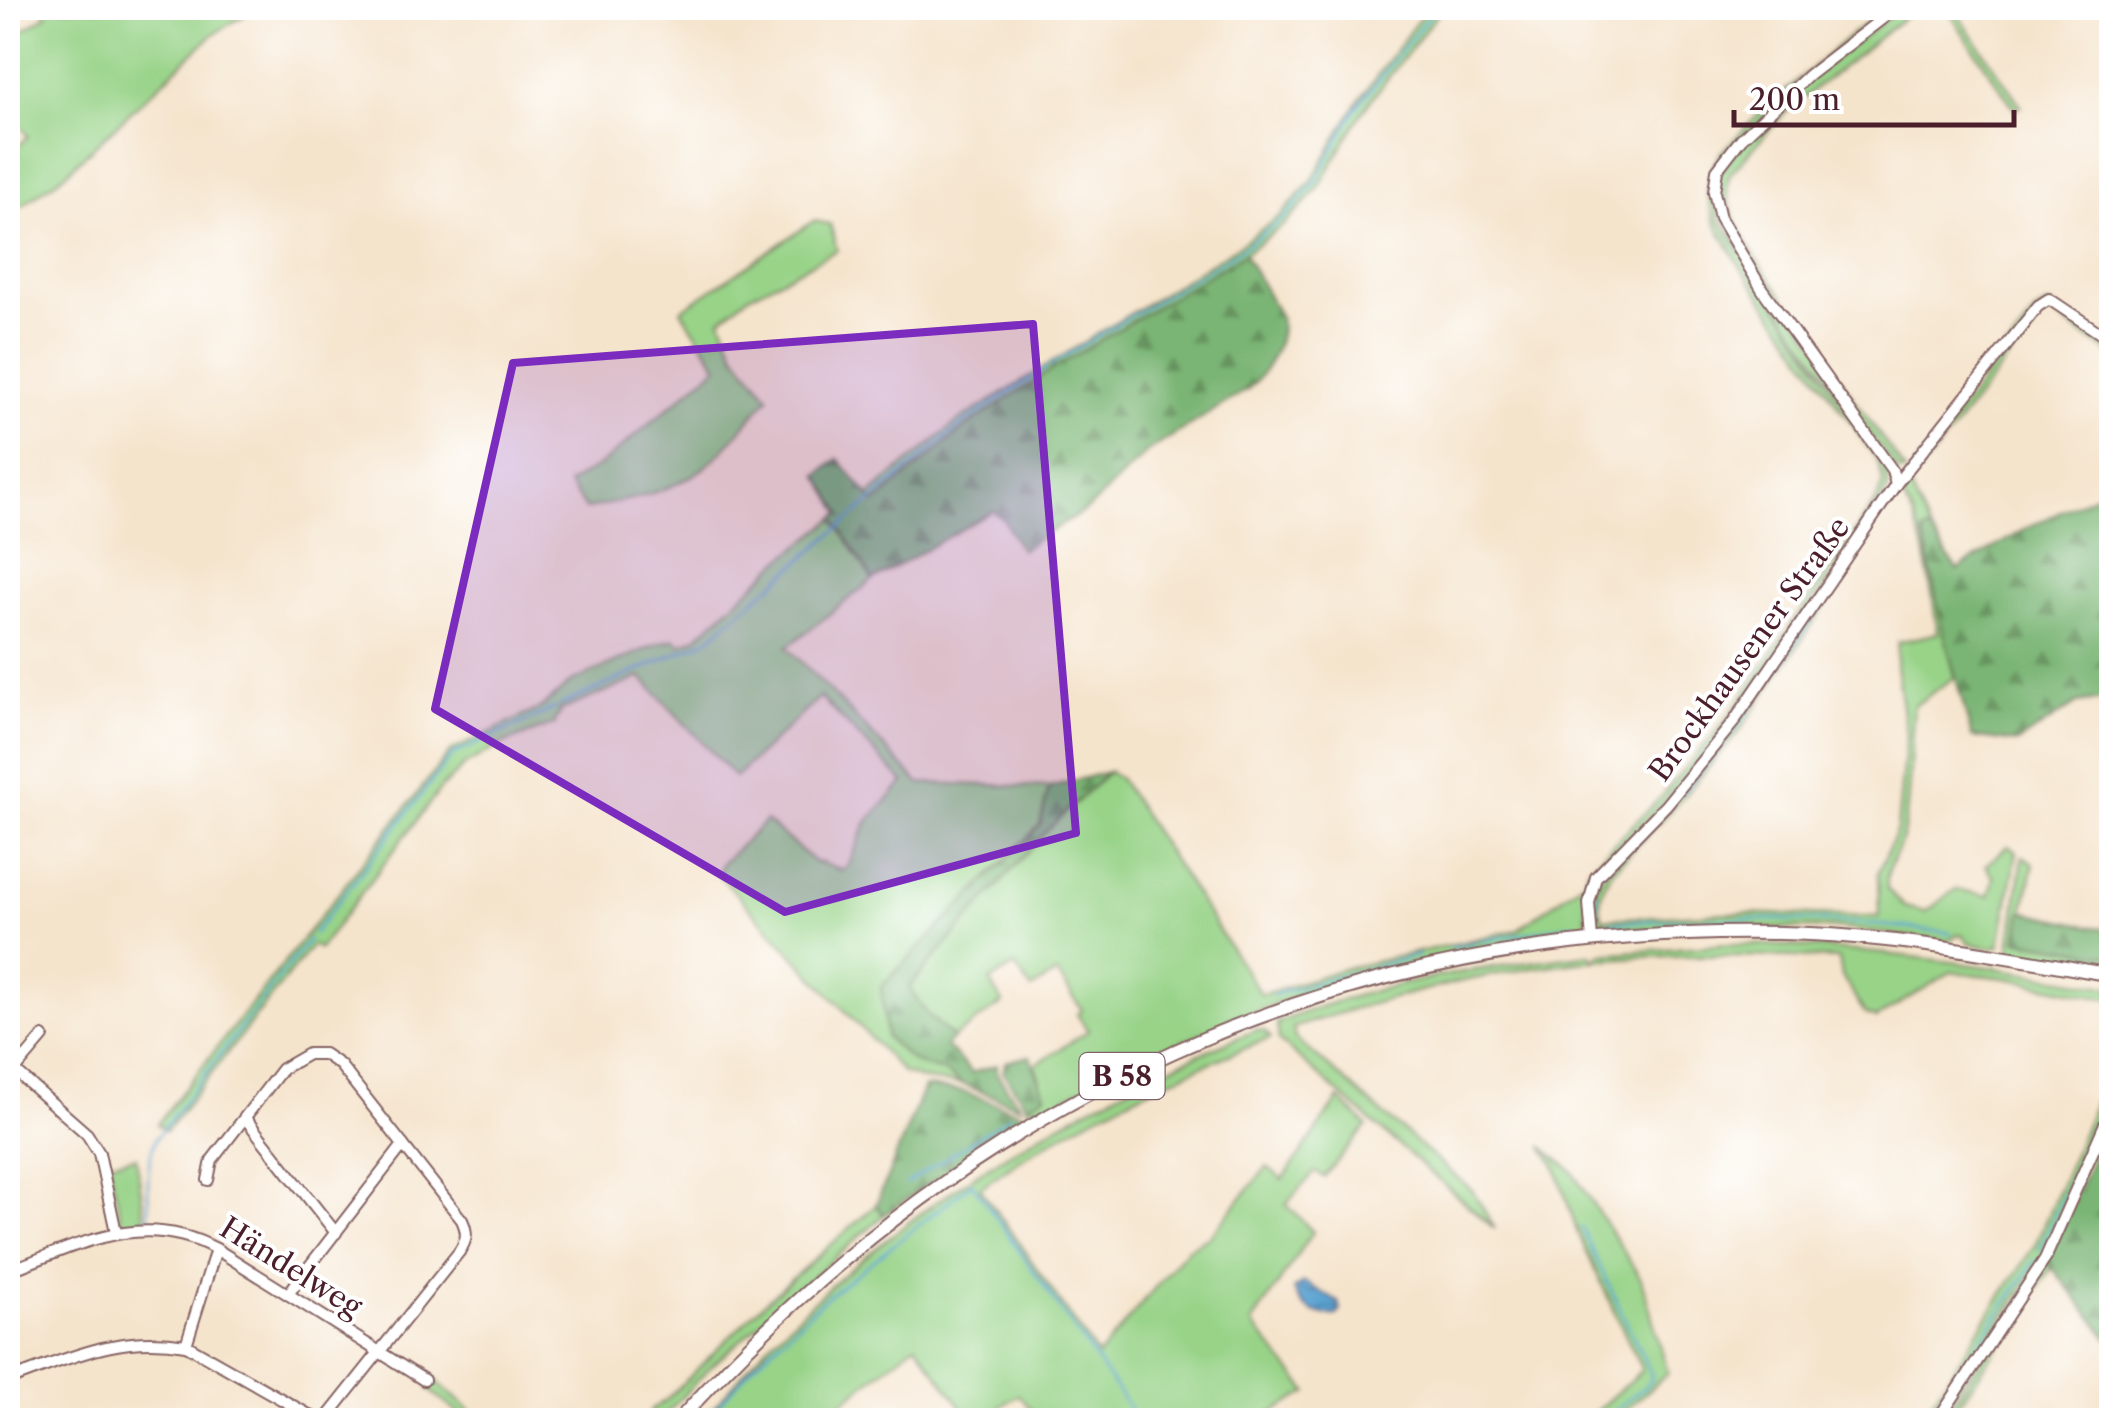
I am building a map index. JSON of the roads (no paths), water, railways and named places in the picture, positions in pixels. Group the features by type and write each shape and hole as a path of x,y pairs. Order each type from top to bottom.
{"main road":[{"name":"B 58","path":"679,1420 780,1316 906,1208 1006,1140 1106,1084 1226,1030 1341,990 1466,959 1592,940 1730,932 1840,936 1958,948 2112,975"}],"street":[{"path":"1896,8 1809,75 1741,139 1717,170 1714,192 1720,218 1762,288 1892,470 1896,484"},
{"name":"Brockhausener Straße","path":"1592,940 1589,903 1596,877 1666,805 1734,723 1896,484 2044,300 2054,302 2112,341"},
{"path":"43,1037 11,1074 92,1139 101,1161 116,1232"},
{"path":"8,1380 110,1344 158,1340 186,1345 322,1420 466,1241 462,1220 340,1064 324,1054 308,1054 282,1069 212,1160 208,1180"},
{"path":"1938,1420 2045,1259 2112,1108"},
{"path":"245,1118 336,1232"},
{"path":"288,1294 403,1145"},
{"name":"Händelweg","path":"8,1270 116,1232 179,1233 216,1250 424,1380"},
{"path":"186,1345 216,1250"}],"water":[{"path":"1304,1282 1338,1302 1341,1310 1337,1315 1323,1315 1305,1307 1294,1289"}],"waterway":[{"path":"561,705 707,640 961,425 1057,361 1242,249 1284,218 1314,185 1356,108 1435,8"},
{"path":"1683,792 1736,729 1847,568"},
{"path":"314,933 452,755 555,708"},
{"path":"1635,844 1654,824"},
{"path":"1596,915 1597,892"},
{"path":"1607,923 1779,920 1951,933"},
{"path":"1451,947 1574,924"},
{"path":"149,1221 149,1169 156,1138 309,939"},
{"path":"1273,995 1419,955"},
{"path":"2039,1251 2112,1085"},
{"path":"906,1184 1012,1115"},
{"path":"704,1420 754,1365 822,1301 972,1183 1138,1420"},
{"path":"1581,1227 1652,1376 1650,1382 1603,1420"},
{"path":"1928,1420 2035,1260"}]}
